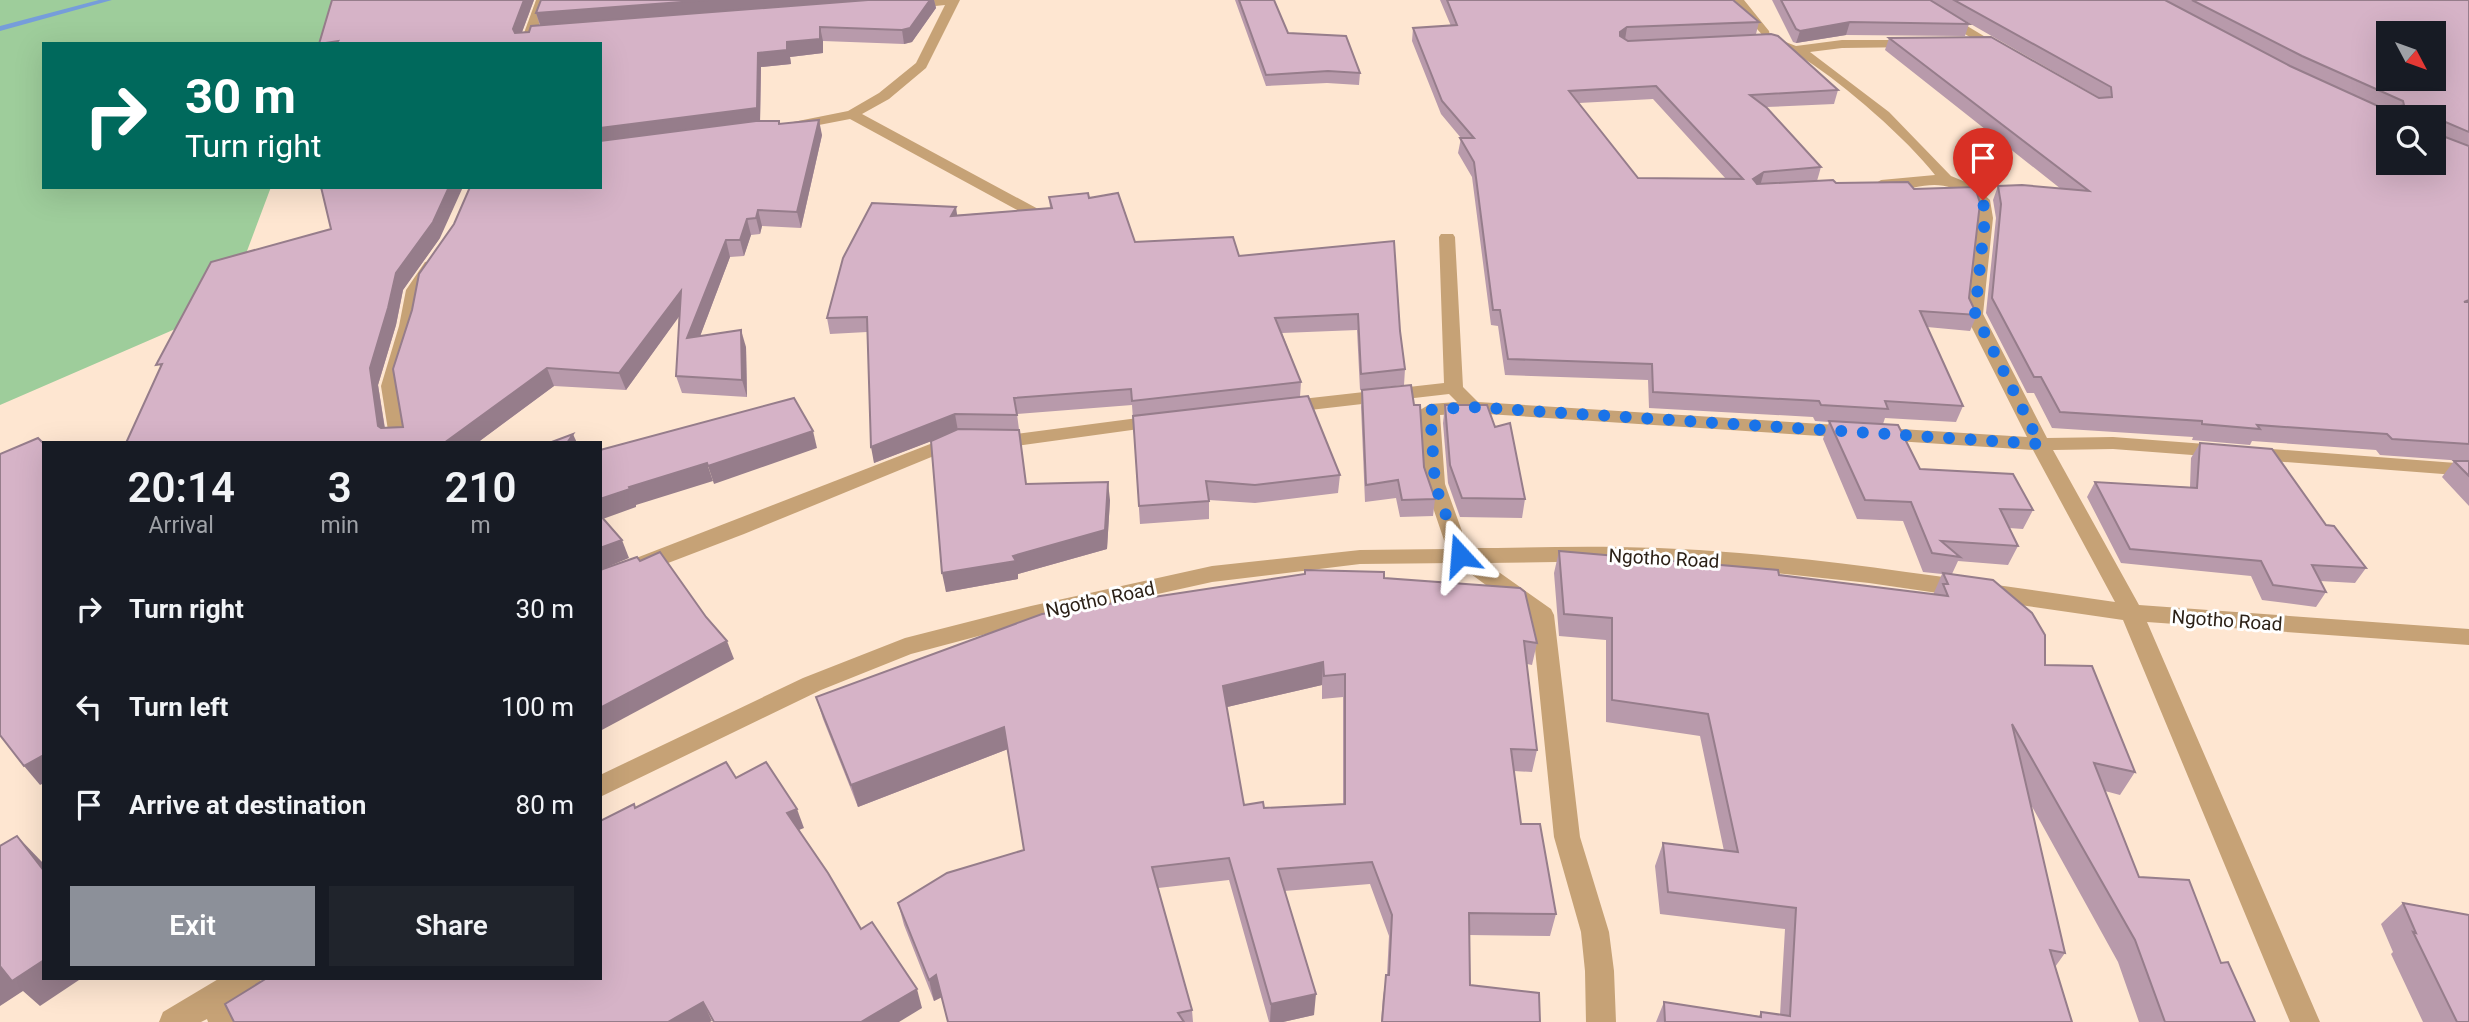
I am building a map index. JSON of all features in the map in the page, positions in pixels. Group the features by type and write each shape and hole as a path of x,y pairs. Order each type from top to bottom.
{"street":[{"path":"527,40 542,0"},
{"path":"1738,0 1770,40"},
{"path":"1915,0 2010,56"},
{"path":"895,6 953,1"},
{"path":"784,127 852,114 884,96 920,65 953,1"},
{"path":"527,40 542,34"},
{"path":"1743,42 1770,40 1809,56 1884,115 1946,179 1968,188 1983,200 1985,218 1975,314 2040,444 2132,613 2305,1022"},
{"path":"1794,50 1842,44 1927,43"},
{"path":"1963,43 1988,43"},
{"path":"852,114 1034,213"},
{"path":"1870,186 1946,179"},
{"path":"1447,237 1454,388 1472,407"},
{"path":"400,441 390,386 408,326 415,290 443,249"},
{"path":"1267,409 1454,388"},
{"path":"1601,1022 1602,996 1592,920 1571,860 1543,615 1460,555 1435,484 1430,410 1472,407 2040,444 2113,443 2469,470"},
{"path":"602,580 959,439 1009,441 1185,418"},
{"name":"Ngotho Road","path":"602,786 813,684 905,647 1031,614 1212,574 1360,556 1619,554 1739,562 1869,575 2132,613 2469,637"},
{"path":"174,1022 218,1010 245,980"}],"green space":[{"path":"0,0 339,0 326,42 42,42 42,189 270,189 226,307 0,405"}],"building":[{"path":"332,0 524,0 513,29 515,33 529,32 531,26 868,0 930,0 910,28 820,27 820,39 787,42 787,50 758,53 757,108 602,128 602,42 320,42"},
{"path":"541,0 708,0 536,13"},
{"path":"1239,0 1274,0 1288,33 1346,36 1360,73 1328,71 1266,75"},
{"path":"1447,0 1733,0 1759,22 1627,27 1620,32 1620,36 1628,41 1771,34 1778,36 1838,90 1750,95 1767,108 1821,167 1764,172 1753,179 1757,184 1833,180 1836,183 1908,182 1914,189 1975,187 1980,203 1969,298 1977,315 1920,311 1963,406 1885,401 1888,409 1821,405 1819,401 1653,392 1652,364 1508,359 1500,310 1493,310 1474,162 1460,138 1474,138 1442,101 1413,28 1457,25","holes":["1656,86 1743,179 1638,178 1569,91"]},
{"path":"1781,0 1930,0 1969,24 1850,22 1800,31 1796,29"},
{"path":"1954,0 2165,0 2290,66 2376,105 2376,175 2446,175 2446,137 2469,146 2469,300 2464,302 2469,302 2469,444 2392,439 2387,434 2257,425 2260,429 2202,424 2202,421 2060,412 2041,377 2034,377 1992,298 2001,204 1998,186 2022,185 2089,191 1889,38 1991,37 2099,98 2112,97 2111,87"},
{"path":"2192,0 2469,0 2469,132 2446,122 2446,105 2404,105 2403,101 2381,91 2446,91 2446,21 2376,21 2376,89 2302,56"},
{"path":"819,120 797,212 758,210 756,218 747,219 740,240 726,240 687,338 741,330 742,380 676,376 681,291 619,373 547,368 447,441 127,441 162,364 156,365 211,262 331,229 321,189 448,189 433,222 396,273 370,368 378,426 403,427 393,369 412,310 419,274 454,224 469,189 602,189 602,141 756,121 779,121 779,124"},
{"path":"1088,193 1089,198 1118,193 1135,242 1233,237 1239,256 1394,241 1405,369 1361,374 1358,314 1275,318 1301,382 1132,401 1131,389 1014,398 1017,415 955,414 871,447 867,317 827,318 843,258 872,203 956,207 951,216 1052,208 1049,197"},
{"path":"1411,385 1414,405 1420,405 1424,467 1435,499 1402,500 1398,480 1366,485 1362,390"},
{"path":"1308,396 1340,475 1255,485 1206,481 1209,501 1139,506 1133,416"},
{"path":"794,398 813,431 708,466 707,463 629,487 630,489 602,498 602,449"},
{"path":"1445,405 1487,405 1495,427 1510,423 1525,499 1462,498 1450,465"},
{"path":"1829,421 1898,425 1920,469 2013,474 2033,510 2000,509 2018,546 1941,541 1960,557 1932,553 1911,502 1865,500"},
{"path":"958,429 1019,430 1026,484 1108,482 1105,530 1013,556 1016,561 942,573 931,441"},
{"path":"573,434 568,441 554,441"},
{"path":"38,438 42,442 42,756 24,766 0,735 0,454"},
{"path":"2200,443 2272,449 2326,525 2334,526 2366,568 2312,565 2326,592 2273,585 2261,561 2130,549 2095,482 2197,488"},
{"path":"2454,461 2469,461 2469,476"},
{"path":"602,517 622,540 602,547"},
{"path":"1559,551 1778,570 1779,575 1948,596 1943,584 1948,584 1943,573 1993,580 2032,613 2045,635 2045,665 2092,666 2135,772 2094,763 2139,877 2189,880 2221,963 2228,962 2255,1022 2165,1022 2135,940 2012,724 2065,953 2050,950 2072,1022 1665,1022 1664,1002 1761,1017 1761,1012 1790,1016 1796,908 1668,892 1663,843 1738,852 1708,714 1612,700 1612,618 1564,614"},
{"path":"660,552 706,617 727,641 602,707 602,569 637,557 640,561"},
{"path":"1305,570 1384,572 1384,578 1520,588 1525,592 1537,643 1524,641 1537,750 1511,749 1521,824 1540,824 1556,914 1469,913 1470,985 1539,993 1540,1022 1382,1022 1386,975 1389,975 1392,915 1372,862 1278,869 1316,994 1271,1004 1229,858 1152,867 1192,1010 1178,1013 1184,1022 948,1022 936,975 929,980 898,903 947,873 1024,850 1004,727 851,785 816,697 1042,614 1305,574","holes":["1323,662 1324,676 1345,674 1345,804 1264,808 1263,802 1244,805 1223,686"]},
{"path":"726,762 736,778 766,762 797,809 787,813 828,873 861,929 872,922 917,989 861,1022 714,1022 703,1002 668,1022 234,1022 225,1004 264,980 602,980 602,820 634,804 635,808"},
{"path":"17,836 42,868 42,961 12,981 0,966 0,846"},
{"path":"2403,903 2469,915 2469,1022 2457,1022 2413,932 2416,933"}],"waterway":[{"path":"0,29 108,0"}],"route":[{"path":"1460,555 1435,484 1430,410 1472,407 2040,444 1975,314 1985,218 1983,200"}]}
